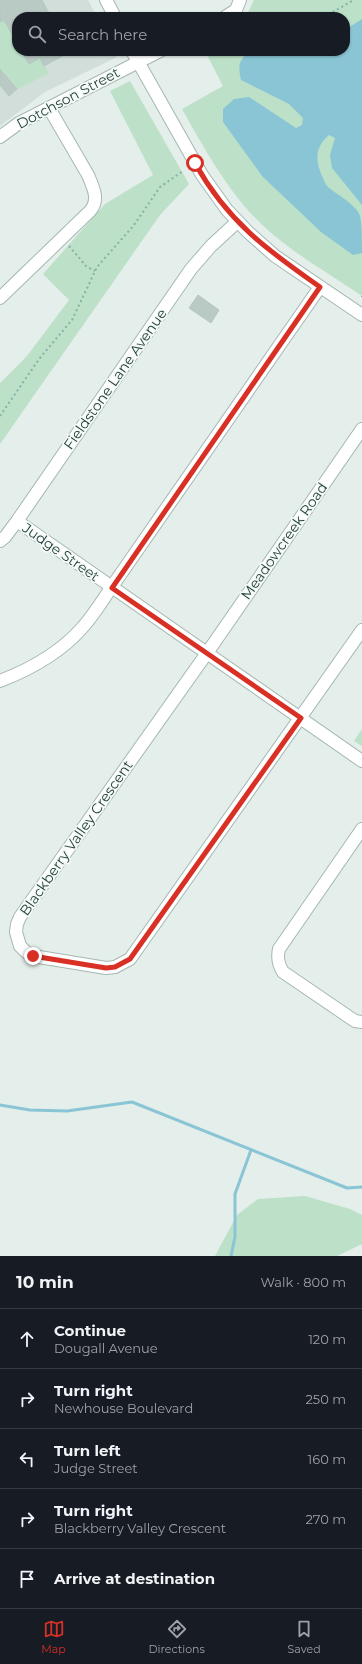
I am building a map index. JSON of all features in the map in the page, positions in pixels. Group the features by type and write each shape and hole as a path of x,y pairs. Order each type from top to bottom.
{"street":[{"path":"106,0 112,12"},
{"path":"233,12 236,10 240,0"},
{"path":"135,56 202,175 237,222 275,256 362,315"},
{"name":"Dotchson Street","path":"0,137 19,123 150,56"},
{"path":"0,298 93,207 95,195 88,175 48,108"},
{"name":"Fieldstone Lane Avenue","path":"0,541 5,537 17,521 191,269 211,246 237,222"},
{"path":"0,681 36,665 52,655 83,627 112,588 320,287"},
{"name":"Meadowcreek Road","path":"207,653 362,429"},
{"name":"Judge Street","path":"17,521 362,761"},
{"path":"301,718 362,630"},
{"name":"Blackberry Valley Crescent","path":"207,653 20,917 16,932 20,946 26,952 33,956 106,968 115,967 130,959 301,718"},
{"path":"362,829 279,949 278,957 279,965 284,972 355,1021 362,1022"}],"path":[{"path":"333,12 354,0"},
{"path":"0,416 23,385 39,359 72,320 95,271 134,226 160,187 183,171"},
{"path":"62,238 86,266 95,271"}],"shaded area":[{"path":"0,0 88,0 94,12 12,12 12,56 117,57 45,92 0,126"}],"green space":[{"path":"254,0 362,0 362,296 292,249 256,219 243,205 221,174 182,109 223,86 208,56 350,56 350,12 248,12"},
{"path":"5,19 12,33 12,56 24,56 29,64 40,58 49,73 18,89 0,69 0,22"},
{"path":"130,81 189,184 160,215 0,444 0,383 27,356 69,300 43,274 105,204 153,175 110,91"},
{"path":"362,729 362,746 354,741"},
{"path":"305,1196 350,1209 362,1215 362,1244 337,1256 215,1256 237,1215 258,1199"}],"water":[{"path":"362,19 362,205 332,168 330,155 335,138 329,135 324,140 319,149 317,159 326,185 355,208 360,216 362,229 362,253 353,255 321,232 263,177 223,122 223,109 234,99 249,97 296,128 302,125 303,118 289,104 241,80 239,67 241,61 245,56 350,56 350,27"}],"building":[{"path":"0,0 42,0 48,12 12,12 12,34 4,20 0,22"},
{"path":"24,56 63,56 44,66 40,58 29,64"},
{"path":"0,69 17,89 9,96 0,85"},
{"path":"198,295 219,310 211,323 189,308"}],"waterway":[{"path":"0,1105 30,1110 67,1111 132,1102 347,1188 362,1187"},
{"path":"231,1256 235,1237 235,1194 251,1150"}],"route":[{"path":"33,956 106,968 123,964 130,959 301,718 112,588 320,287 275,256 237,222 209,186 195,163"}]}
